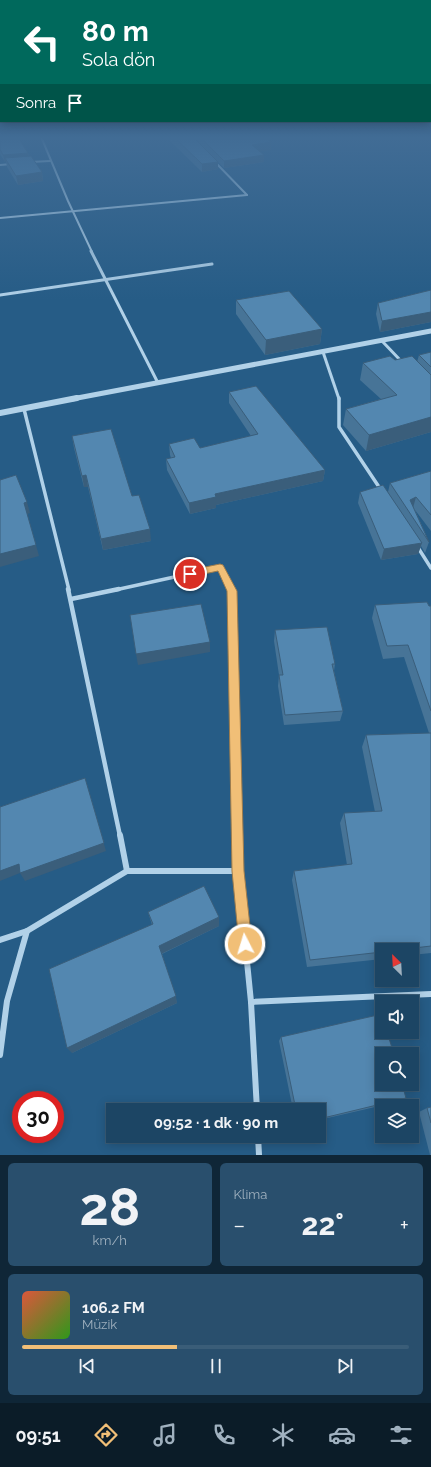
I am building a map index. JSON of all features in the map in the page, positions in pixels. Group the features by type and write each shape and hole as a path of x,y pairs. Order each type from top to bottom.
{"street":[{"path":"65,193 105,280 158,383"},
{"path":"0,218 247,195 245,193"},
{"path":"0,295 212,264"},
{"path":"0,413 431,332"},
{"path":"382,341 404,364"},
{"path":"323,352 339,398 339,427 386,497"},
{"path":"24,409 70,599 127,871"},
{"path":"414,542 431,568"},
{"path":"70,599 220,567 232,591 238,871 251,1002 257,1103"},
{"path":"0,940 27,931 127,871 238,871"},
{"path":"0,1055 7,1001 27,931"},
{"path":"251,1002 431,994"},
{"path":"259,1143 260,1155"}],"building":[{"path":"431,290 431,312 382,321 378,303"},
{"path":"289,291 322,329 266,340 236,300"},
{"path":"431,352 431,367 419,355"},
{"path":"390,356 395,360 412,356 431,375 431,417 369,435 346,409 397,395 363,363"},
{"path":"256,386 325,470 215,494 216,497 189,503 166,459 175,457 169,444 194,438 200,448 258,434 229,392"},
{"path":"111,429 132,496 139,495 150,529 101,539 86,475 82,476 72,436"},
{"path":"431,471 431,515 416,497 410,500 429,542 390,483"},
{"path":"16,475 27,502 24,503 36,545 0,554 0,480"},
{"path":"383,485 422,543 384,549 360,492"},
{"path":"427,602 429,606 431,606 431,711 408,645 387,646 375,605"},
{"path":"201,604 210,642 136,654 130,615"},
{"path":"327,627 335,664 332,664 343,711 285,715 279,675 283,675 275,630"},
{"path":"431,733 431,946 419,947 419,943 375,943 375,953 310,960 294,871 352,864 344,813 382,811 366,735"},
{"path":"85,778 104,843 20,873 19,864 0,871 0,807"},
{"path":"204,886 219,917 159,946 176,996 67,1048 49,969 153,924 148,912"},
{"path":"375,1016 375,1039 389,1039 392,1047 375,1047 375,1091 404,1091 406,1098 375,1099 375,1105 326,1117 326,1103 295,1103 281,1037"},
{"path":"431,1107 431,1123 427,1108"}],"route":[{"path":"190,574 220,567 232,591 238,871 245,944"}]}
